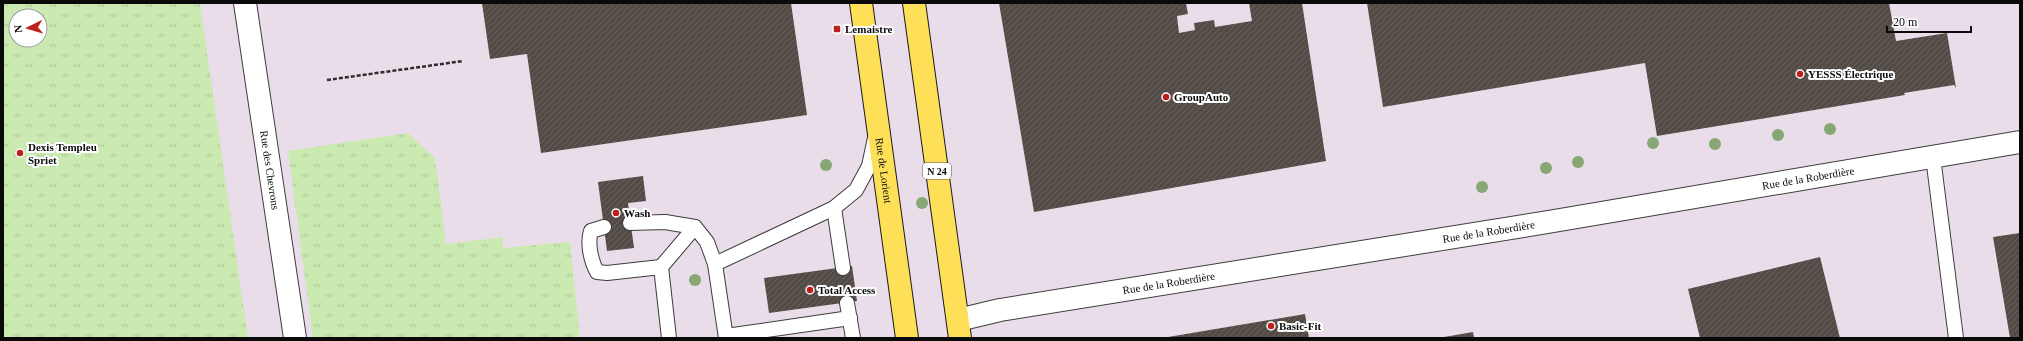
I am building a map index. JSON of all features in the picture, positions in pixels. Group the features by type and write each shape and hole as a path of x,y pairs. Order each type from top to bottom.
{"main road":[{"name":"Rue de Lorient","path":"861,3 907,338"},
{"name":"N 24","path":"914,3 959,329"}],"street":[{"name":"Rue des Chevrons","path":"245,3 295,338"},
{"name":"Rue de la Roberdière","path":"959,329 1000,310 1533,225 2020,142"}],"lane":[{"path":"715,264 834,208 856,190 869,166 878,126"},
{"path":"1933,157 1956,338"},
{"path":"834,208 842,268"},
{"path":"630,223 665,222 695,227 707,242 715,264 726,337 850,318"},
{"path":"604,227 591,231 589,237 592,264 597,272 606,273 661,267 695,227"},
{"path":"661,267 669,338"},
{"path":"847,303 853,338"}],"path":[{"path":"326,80 463,61"}],"shaded area":[{"path":"3,3 2020,3 2020,338 3,338"}],"green space":[{"path":"3,3 200,3 248,338 3,338"},
{"path":"408,133 435,158 446,244 502,237 503,248 570,242 580,338 313,338 288,151"}],"building":[{"path":"482,3 791,3 807,115 541,153 527,54 490,59"},
{"name":"GroupAuto","path":"999,3 1186,3 1188,14 1177,16 1179,33 1195,30 1194,23 1214,20 1215,27 1252,21 1249,3 1302,3 1326,161 1034,212"},
{"name":"YESSS Électrique","path":"1367,3 1889,3 1896,41 1947,33 1956,88 1954,85 1904,93 1905,95 1657,136 1645,63 1383,107"},
{"name":"Wash","path":"643,176 646,201 628,203 634,248 607,251 598,182"},
{"path":"2020,233 2020,338 2010,338 1993,237"},
{"path":"1820,257 1840,338 1700,338 1688,289"},
{"name":"Total Access","path":"852,266 857,301 769,313 764,278"},
{"name":"Basic-Fit","path":"1305,314 1309,338 1168,338 1168,337"},
{"path":"1473,332 1474,338 1444,338 1444,337"}],"place":[{"name":"Lemaistre","path":"837,29"},
{"name":"YESSS Électrique","path":"1800,74"},
{"name":"GroupAuto","path":"1166,97"},
{"name":"Dexis Templeu Spriet","path":"20,153"},
{"name":"Wash","path":"616,213"},
{"name":"Total Access","path":"810,290"},
{"name":"Basic-Fit","path":"1271,326"}]}
